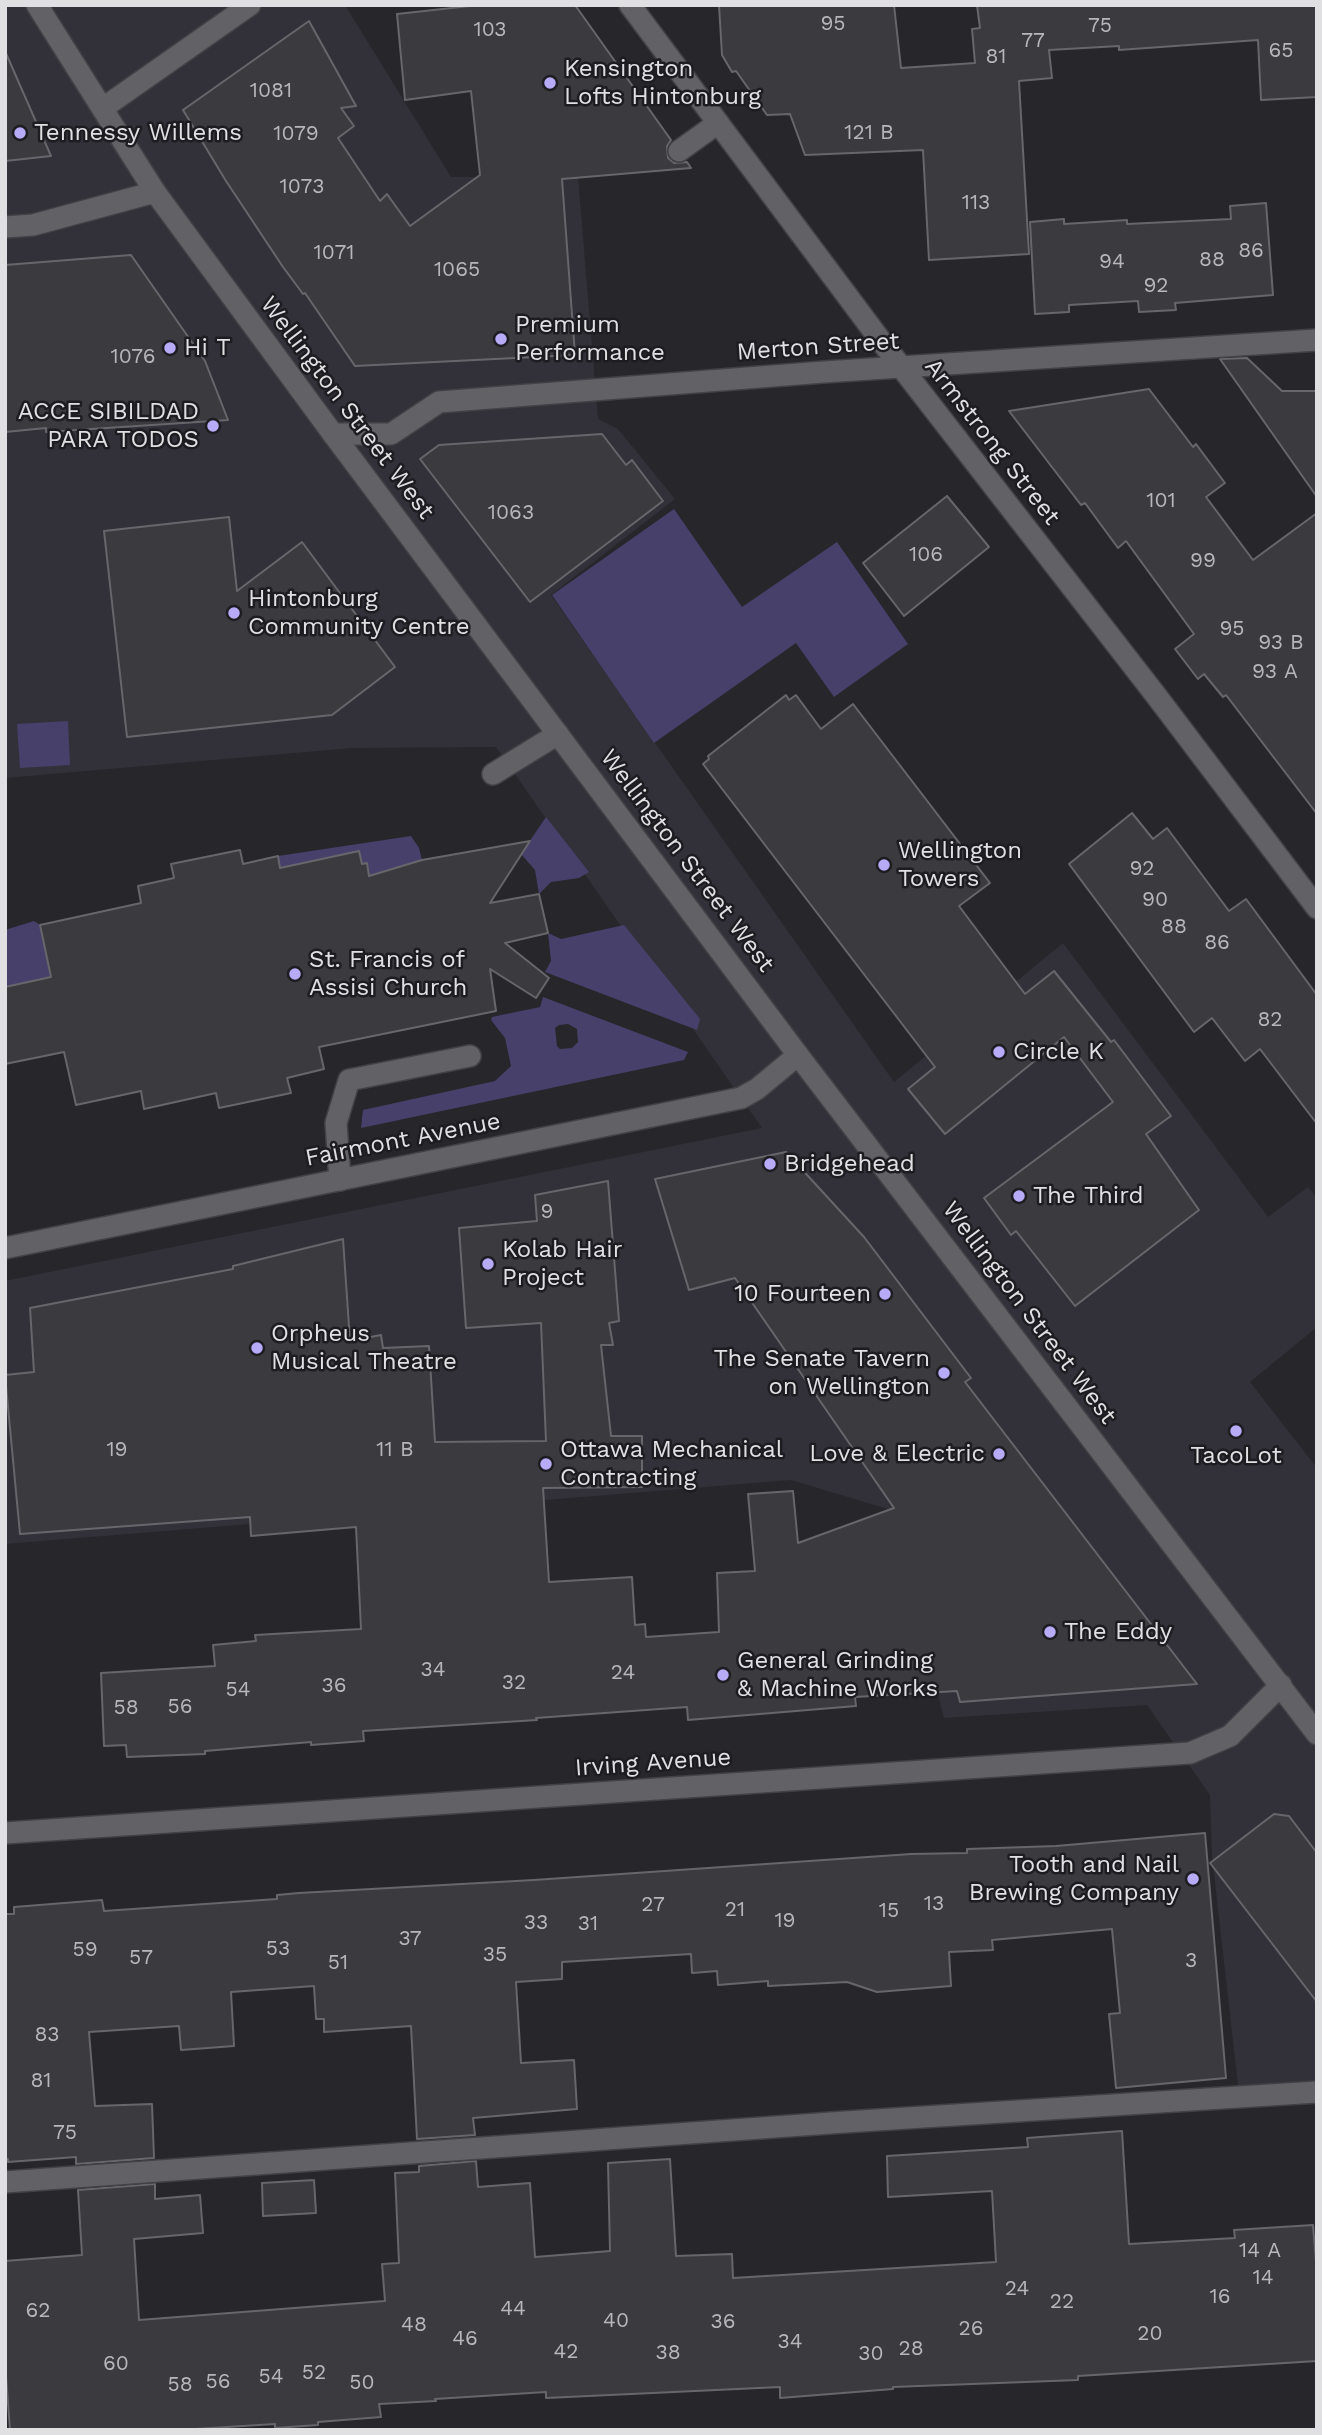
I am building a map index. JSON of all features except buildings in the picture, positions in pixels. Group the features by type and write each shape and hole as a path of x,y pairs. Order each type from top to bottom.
{"street":[{"name":"Wellington Street West","path":"37,5 155,192 333,434 798,1055 1317,1734"},
{"path":"103,108 250,5"},
{"name":"Armstrong Street","path":"630,5 901,367 1317,908"},
{"path":"679,151 718,123"},
{"path":"5,227 33,225 155,192"},
{"name":"Merton Street","path":"333,434 391,434 439,402 901,367 1317,340"},
{"path":"493,774 558,734"},
{"name":"Fairmont Avenue","path":"5,1248 741,1098 798,1055"},
{"path":"340,1180 336,1123 349,1080 470,1056"},
{"name":"Irving Avenue","path":"5,1833 1190,1754 1230,1736 1281,1685"},
{"path":"5,2182 831,2123 1317,2092"}],"shaded area":[{"path":"5,5 345,5 451,177 578,177 598,419 618,429 675,499 551,595 894,1082 1063,943 1268,1217 1308,1187 1317,1198 1317,1327 1250,1382 1317,1468 1317,2092 1239,2094 1212,1856 1210,1795 1147,1705 944,1718 891,1510 791,1480 5,1544 5,1281 762,1128 496,747 352,748 5,778"},
{"path":"674,509 742,607 837,542 908,644 834,697 796,643 654,743 552,595"},
{"path":"68,721 70,765 20,768 17,724"},
{"path":"546,817 589,872 579,878 551,882 539,894 535,870 521,854"},
{"path":"411,836 419,848 422,860 369,877 367,864 362,864 286,895 278,856"},
{"path":"34,921 40,925 51,977 5,987 5,930"},
{"path":"624,925 700,1019 697,1030 545,972 551,961 548,933 561,939"},
{"path":"543,997 688,1052 684,1060 361,1128 363,1110 495,1081 511,1066 505,1038 491,1020 492,1017 540,1007","holes":["568,1024 577,1029 578,1042 572,1048 560,1049 557,1046 555,1028"]}],"place":[{"name":"Kensington Lofts Hintonburg","path":"550,83"},
{"name":"Tennessy Willems","path":"20,133"},
{"name":"Premium Performance","path":"501,339"},
{"name":"Hi T","path":"170,348"},
{"name":"ACCE SIBILDAD PARA TODOS","path":"213,426"},
{"name":"Hintonburg Community Centre","path":"234,613"},
{"name":"Wellington Towers","path":"884,865"},
{"name":"St. Francis of Assisi Church","path":"295,974"},
{"name":"Circle K","path":"999,1052"},
{"name":"Bridgehead","path":"770,1164"},
{"name":"The Third","path":"1019,1196"},
{"name":"Kolab Hair Project","path":"488,1264"},
{"name":"10 Fourteen","path":"885,1294"},
{"name":"Orpheus Musical Theatre","path":"257,1348"},
{"name":"The Senate Tavern on Wellington","path":"944,1373"},
{"name":"TacoLot","path":"1236,1431"},
{"name":"Love & Electric","path":"999,1454"},
{"name":"Ottawa Mechanical Contracting","path":"546,1464"},
{"name":"The Eddy","path":"1050,1632"},
{"name":"General Grinding & Machine Works","path":"723,1675"},
{"name":"Tooth and Nail Brewing Company","path":"1193,1879"}]}
